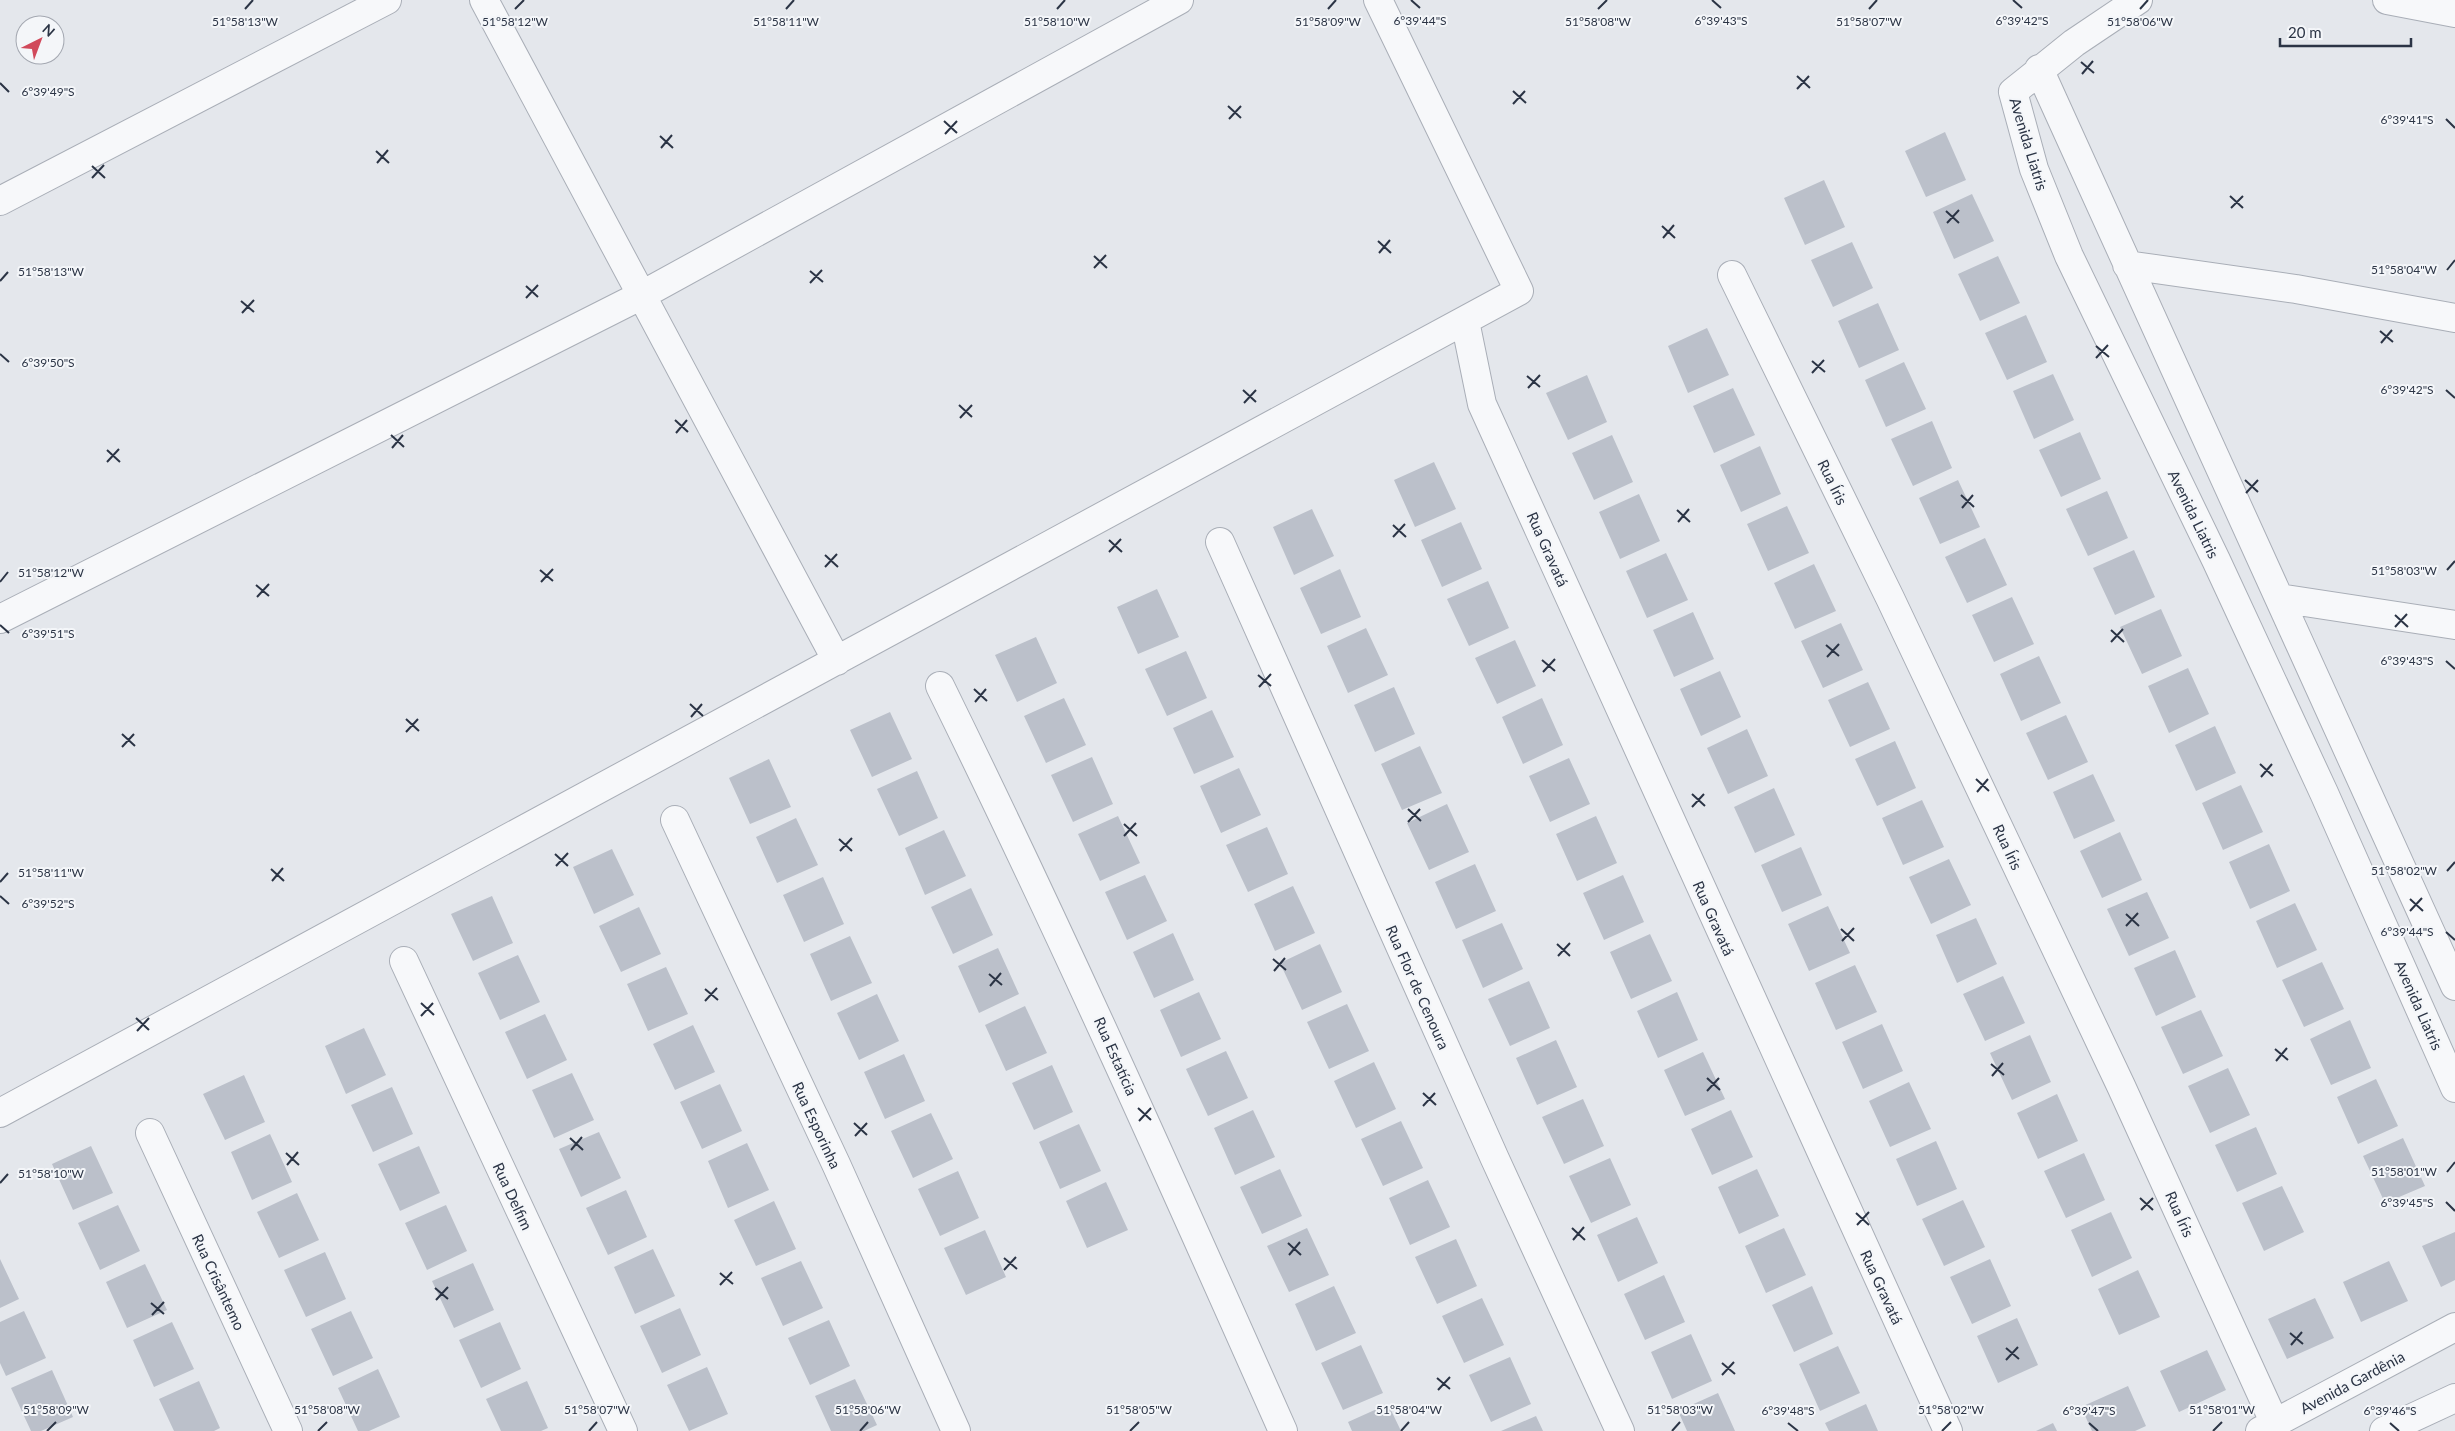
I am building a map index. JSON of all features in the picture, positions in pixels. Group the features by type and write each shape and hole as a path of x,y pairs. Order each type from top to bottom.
{"street":[{"path":"0,201 387,0"},
{"path":"484,0 837,661"},
{"path":"0,619 642,295 1179,0"},
{"path":"0,1113 1518,292 1378,0"},
{"path":"2138,0 2039,69 2279,598 2446,947 2455,986"},
{"path":"2387,0 2455,12"},
{"name":"Avenida Liatris","path":"2039,69 2013,94 2034,169 2069,256 2216,560 2332,812 2455,1088"},
{"path":"2128,265 2296,289 2455,318"},
{"name":"Rua Íris","path":"1732,275 1890,598 2121,1086 2267,1427"},
{"name":"Rua Gravatá","path":"1465,321 1482,404 1948,1431"},
{"name":"Rua Flor de Cenoura","path":"1220,542 1491,1150 1620,1431"},
{"path":"2279,598 2455,625"},
{"name":"Rua Estatícia","path":"940,686 1005,818 1101,1023 1282,1431"},
{"name":"Rua Esporinha","path":"675,820 832,1155 956,1431"},
{"name":"Rua Delfim","path":"404,961 623,1431"},
{"name":"Rua Crisântemo","path":"150,1133 288,1431"},
{"name":"Avenida Gardênia","path":"2267,1427 2449,1329"},
{"path":"2384,1431 2455,1398"}],"building":[{"path":"1945,132 1966,180 1926,197 1905,151"},
{"path":"1824,180 1845,227 1805,245 1784,198"},
{"path":"1972,194 1994,241 1954,259 1933,212"},
{"path":"1852,242 1873,288 1833,307 1811,260"},
{"path":"1998,256 2020,303 1980,321 1958,274"},
{"path":"1878,303 1899,350 1859,368 1838,321"},
{"path":"2026,315 2047,362 2007,380 1985,333"},
{"path":"1707,328 1729,375 1688,393 1668,346"},
{"path":"1904,362 1926,409 1886,427 1865,380"},
{"path":"2053,374 2074,420 2034,439 2013,391"},
{"path":"1587,375 1607,422 1568,440 1546,393"},
{"path":"1733,388 1755,435 1714,453 1693,406"},
{"path":"1932,421 1952,468 1913,486 1891,439"},
{"path":"2080,432 2101,479 2061,497 2039,450"},
{"path":"1612,435 1633,482 1594,500 1572,453"},
{"path":"1760,446 1781,494 1741,512 1720,465"},
{"path":"1434,462 1456,509 1415,527 1394,480"},
{"path":"1958,480 1980,527 1940,544 1919,498"},
{"path":"2107,491 2128,538 2088,556 2066,509"},
{"path":"1639,494 1660,541 1620,559 1599,512"},
{"path":"1787,506 1809,553 1768,571 1747,524"},
{"path":"1312,509 1334,556 1294,575 1273,527"},
{"path":"1461,522 1482,569 1442,587 1421,540"},
{"path":"1985,538 2007,585 1967,603 1945,557"},
{"path":"2134,550 2155,597 2115,615 2093,568"},
{"path":"1666,553 1688,600 1647,618 1626,571"},
{"path":"1814,564 1836,611 1795,629 1774,583"},
{"path":"1340,569 1361,617 1321,634 1300,588"},
{"path":"1488,581 1509,628 1469,646 1447,599"},
{"path":"1157,589 1179,637 1138,654 1117,607"},
{"path":"2012,597 2034,644 1994,662 1972,615"},
{"path":"2161,609 2182,656 2142,674 2120,627"},
{"path":"1693,612 1714,659 1674,677 1653,630"},
{"path":"1841,623 1863,670 1823,688 1801,641"},
{"path":"1366,628 1388,675 1348,693 1327,646"},
{"path":"1036,637 1057,683 1017,702 995,655"},
{"path":"1515,640 1536,686 1497,704 1475,658"},
{"path":"1186,651 1207,698 1167,716 1145,669"},
{"path":"2039,656 2061,703 2021,721 2000,674"},
{"path":"2188,668 2209,714 2169,733 2148,686"},
{"path":"1720,671 1741,717 1701,736 1680,689"},
{"path":"1868,682 1890,729 1850,747 1828,700"},
{"path":"1394,687 1415,734 1375,752 1354,705"},
{"path":"1064,698 1086,745 1046,763 1024,716"},
{"path":"1542,698 1563,745 1523,764 1502,717"},
{"path":"1212,710 1234,757 1194,774 1173,728"},
{"path":"890,712 912,759 872,777 850,730"},
{"path":"2066,715 2088,762 2048,780 2026,733"},
{"path":"2215,726 2236,773 2196,791 2175,745"},
{"path":"1747,729 1768,776 1728,794 1707,748"},
{"path":"1895,741 1916,788 1877,806 1855,759"},
{"path":"1420,746 1442,793 1402,810 1381,764"},
{"path":"1092,757 1113,804 1073,822 1051,775"},
{"path":"1569,758 1590,804 1550,822 1529,776"},
{"path":"769,759 791,807 750,824 729,778"},
{"path":"1239,768 1261,815 1221,833 1200,786"},
{"path":"917,771 938,818 899,836 877,789"},
{"path":"2093,774 2115,821 2074,839 2053,792"},
{"path":"2241,785 2263,832 2223,850 2202,803"},
{"path":"1774,788 1795,835 1755,853 1734,807"},
{"path":"1922,800 1944,847 1903,865 1882,818"},
{"path":"1447,804 1469,852 1429,870 1407,823"},
{"path":"1118,816 1140,863 1100,881 1078,834"},
{"path":"1596,816 1617,863 1577,881 1556,834"},
{"path":"796,818 818,865 777,883 756,837"},
{"path":"1267,827 1288,874 1248,892 1226,845"},
{"path":"944,830 966,876 925,895 905,848"},
{"path":"2120,832 2142,880 2102,898 2080,851"},
{"path":"2269,844 2290,891 2250,909 2229,862"},
{"path":"1801,847 1822,895 1782,912 1761,865"},
{"path":"612,849 634,895 594,914 573,867"},
{"path":"1949,859 1971,905 1931,924 1909,877"},
{"path":"1475,864 1496,911 1456,929 1435,882"},
{"path":"1145,875 1167,921 1127,940 1105,892"},
{"path":"1623,875 1644,922 1604,940 1583,893"},
{"path":"823,877 844,924 804,942 783,895"},
{"path":"1293,886 1315,933 1275,951 1254,904"},
{"path":"971,888 993,935 953,954 931,907"},
{"path":"2147,892 2169,938 2129,956 2107,909"},
{"path":"492,896 513,943 473,961 451,914"},
{"path":"2295,903 2317,950 2277,968 2256,921"},
{"path":"1828,906 1850,953 1809,971 1788,924"},
{"path":"639,907 661,954 621,972 599,926"},
{"path":"1976,918 1997,964 1957,983 1936,935"},
{"path":"1502,923 1523,969 1483,988 1462,940"},
{"path":"1173,933 1194,980 1154,998 1133,952"},
{"path":"1650,934 1672,981 1631,999 1610,952"},
{"path":"850,936 872,983 831,1001 810,954"},
{"path":"1320,944 1342,992 1302,1010 1280,963"},
{"path":"998,948 1019,994 979,1013 958,966"},
{"path":"2175,950 2196,997 2156,1016 2134,968"},
{"path":"518,955 540,1002 500,1020 478,973"},
{"path":"2322,962 2344,1009 2304,1027 2282,980"},
{"path":"1855,965 1877,1012 1836,1030 1815,983"},
{"path":"666,967 688,1014 648,1031 627,984"},
{"path":"2003,976 2025,1023 1985,1041 1963,994"},
{"path":"1529,981 1550,1028 1510,1046 1488,999"},
{"path":"1199,992 1221,1039 1181,1057 1160,1010"},
{"path":"1677,992 1698,1040 1658,1058 1637,1011"},
{"path":"877,994 899,1041 859,1060 837,1013"},
{"path":"1347,1004 1369,1051 1329,1069 1307,1022"},
{"path":"1025,1006 1047,1053 1006,1071 985,1025"},
{"path":"2201,1010 2223,1056 2183,1074 2161,1027"},
{"path":"545,1014 567,1060 527,1079 505,1032"},
{"path":"2350,1020 2371,1068 2331,1085 2310,1039"},
{"path":"1882,1024 1903,1071 1863,1089 1842,1042"},
{"path":"693,1025 715,1072 675,1090 653,1044"},
{"path":"364,1028 386,1075 346,1094 325,1046"},
{"path":"2030,1035 2051,1082 2012,1100 1990,1053"},
{"path":"1556,1040 1577,1087 1537,1105 1516,1058"},
{"path":"1226,1051 1248,1098 1208,1116 1186,1069"},
{"path":"1703,1052 1725,1099 1685,1116 1664,1070"},
{"path":"904,1054 925,1101 885,1119 864,1072"},
{"path":"1374,1062 1396,1109 1356,1128 1334,1081"},
{"path":"1052,1065 1073,1112 1034,1130 1012,1083"},
{"path":"2228,1068 2250,1115 2210,1133 2188,1086"},
{"path":"572,1073 594,1120 554,1138 532,1090"},
{"path":"244,1075 265,1122 225,1140 203,1094"},
{"path":"2376,1079 2398,1126 2358,1144 2337,1097"},
{"path":"1909,1082 1931,1129 1890,1147 1869,1101"},
{"path":"720,1084 742,1131 702,1149 680,1102"},
{"path":"392,1087 413,1134 373,1152 351,1105"},
{"path":"2057,1094 2078,1141 2038,1159 2017,1113"},
{"path":"1583,1099 1604,1146 1564,1164 1542,1117"},
{"path":"1253,1110 1275,1157 1235,1175 1214,1128"},
{"path":"1731,1110 1753,1157 1712,1175 1691,1129"},
{"path":"931,1113 953,1159 913,1178 891,1131"},
{"path":"1401,1121 1423,1168 1383,1186 1361,1139"},
{"path":"1079,1124 1101,1171 1060,1189 1039,1142"},
{"path":"2256,1127 2277,1174 2237,1192 2215,1145"},
{"path":"599,1132 621,1178 581,1197 559,1149"},
{"path":"270,1134 292,1182 252,1200 231,1152"},
{"path":"2403,1138 2425,1186 2385,1203 2363,1156"},
{"path":"1936,1141 1957,1189 1917,1206 1896,1159"},
{"path":"747,1143 769,1190 728,1208 708,1161"},
{"path":"91,1146 113,1193 73,1210 52,1164"},
{"path":"419,1146 440,1193 400,1211 378,1164"},
{"path":"2084,1153 2105,1200 2066,1218 2044,1171"},
{"path":"1610,1158 1631,1205 1591,1223 1569,1176"},
{"path":"1280,1169 1302,1216 1262,1234 1240,1187"},
{"path":"1757,1169 1779,1216 1739,1234 1718,1187"},
{"path":"958,1171 979,1218 940,1236 918,1189"},
{"path":"1428,1180 1450,1227 1410,1245 1389,1198"},
{"path":"1106,1182 1128,1230 1087,1248 1066,1201"},
{"path":"2282,1186 2304,1232 2264,1251 2242,1203"},
{"path":"626,1190 647,1237 608,1255 586,1208"},
{"path":"297,1193 319,1240 279,1258 257,1212"},
{"path":"1963,1200 1985,1247 1944,1266 1922,1219"},
{"path":"774,1201 796,1249 756,1266 734,1220"},
{"path":"118,1205 140,1251 100,1270 78,1223"},
{"path":"446,1205 467,1251 427,1270 405,1223"},
{"path":"2111,1212 2132,1258 2092,1277 2071,1230"},
{"path":"1637,1217 1658,1263 1618,1282 1597,1235"},
{"path":"1307,1228 1329,1275 1289,1292 1267,1246"},
{"path":"1784,1228 1806,1275 1766,1293 1745,1246"},
{"path":"985,1230 1006,1277 966,1295 944,1248"},
{"path":"2455,1232 2455,1280 2441,1287 2422,1246"},
{"path":"1456,1239 1477,1286 1437,1304 1415,1257"},
{"path":"653,1249 675,1296 635,1314 614,1267"},
{"path":"325,1252 346,1299 306,1317 284,1270"},
{"path":"0,1259 19,1299 0,1308"},
{"path":"1990,1259 2011,1306 1972,1324 1950,1277"},
{"path":"801,1261 823,1308 783,1326 761,1278"},
{"path":"2389,1261 2408,1301 2361,1322 2343,1282"},
{"path":"473,1263 494,1310 454,1328 432,1281"},
{"path":"145,1264 167,1310 127,1328 106,1282"},
{"path":"2138,1270 2160,1317 2119,1335 2098,1289"},
{"path":"1664,1275 1685,1322 1645,1340 1624,1294"},
{"path":"1334,1286 1356,1333 1316,1351 1295,1304"},
{"path":"1812,1286 1833,1334 1794,1352 1772,1305"},
{"path":"1482,1298 1504,1345 1464,1363 1442,1316"},
{"path":"2315,1298 2334,1338 2287,1359 2268,1319"},
{"path":"680,1308 701,1355 662,1373 640,1326"},
{"path":"24,1311 46,1358 6,1376 0,1363 0,1322"},
{"path":"351,1311 373,1358 333,1376 311,1329"},
{"path":"2017,1318 2038,1365 1998,1383 1977,1336"},
{"path":"829,1320 850,1366 810,1385 788,1338"},
{"path":"172,1322 194,1369 154,1387 133,1340"},
{"path":"500,1322 521,1369 481,1388 459,1340"},
{"path":"1691,1334 1712,1381 1672,1399 1651,1352"},
{"path":"1361,1345 1383,1393 1343,1410 1321,1363"},
{"path":"1838,1346 1860,1393 1820,1411 1799,1364"},
{"path":"2207,1350 2226,1390 2179,1412 2160,1371"},
{"path":"1510,1357 1531,1404 1491,1422 1469,1375"},
{"path":"707,1367 728,1414 689,1431 667,1385"},
{"path":"378,1369 400,1417 369,1431 358,1431 338,1388"},
{"path":"52,1370 73,1417 41,1431 31,1431 11,1388"},
{"path":"855,1379 877,1425 864,1431 831,1431 815,1396"},
{"path":"199,1381 220,1428 214,1431 174,1431 159,1399"},
{"path":"527,1381 548,1428 541,1431 501,1431 486,1399"},
{"path":"2128,1386 2146,1426 2135,1431 2092,1431 2081,1407"},
{"path":"1718,1393 1735,1431 1687,1431 1678,1411"},
{"path":"1388,1404 1401,1431 1352,1431 1348,1422"},
{"path":"1866,1404 1878,1431 1829,1431 1825,1423"},
{"path":"1536,1416 1543,1431 1501,1431"},
{"path":"2053,1423 2057,1431 2036,1431"}]}
